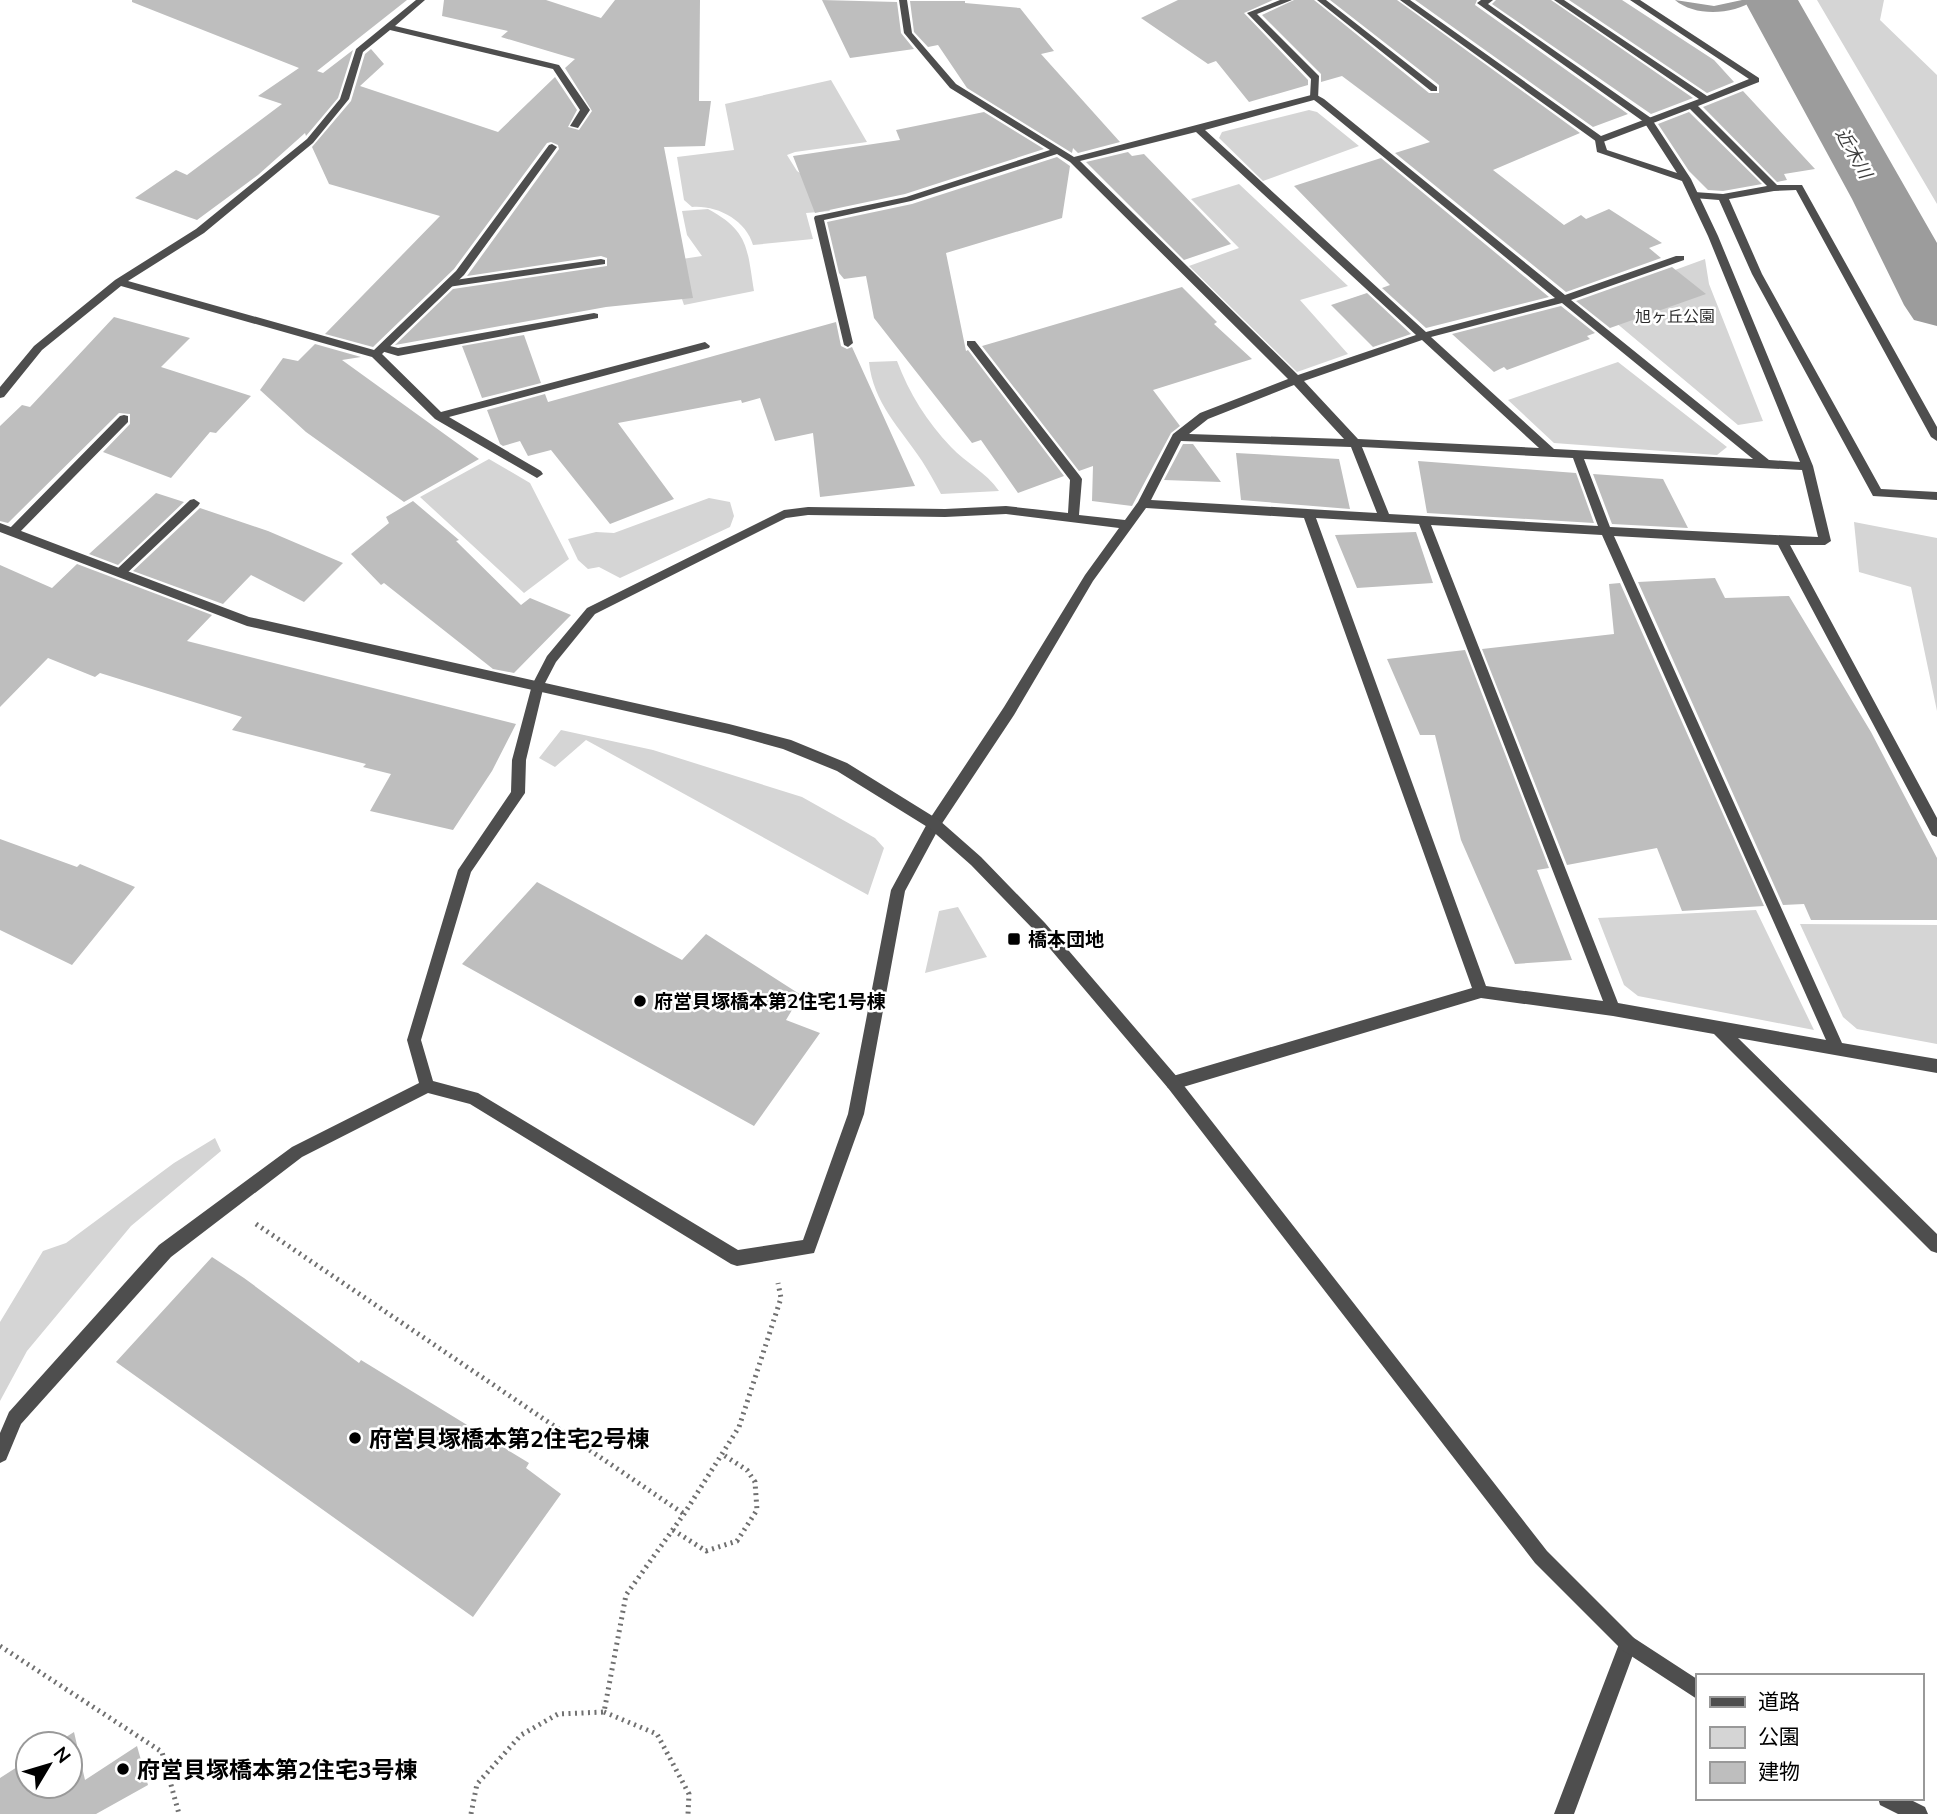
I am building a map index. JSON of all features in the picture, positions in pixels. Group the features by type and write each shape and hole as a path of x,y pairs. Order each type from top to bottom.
{"street":[{"path":"0,394 38,348 119,282 200,231 310,141 344,99 359,51 421,0"},
{"path":"903,0 908,33 953,86 1073,160 1296,380 1354,443 1385,518"},
{"path":"1288,0 1251,13 1316,78 1315,97"},
{"path":"1321,0 1434,89"},
{"path":"1404,0 1600,140 1602,152 1686,178"},
{"path":"1558,0 1706,99"},
{"path":"1600,140 1756,80 1634,0"},
{"path":"1143,504 1782,541 1825,541 1807,466 1686,178 1648,120 1482,1"},
{"path":"389,27 555,67 584,110 575,126"},
{"path":"1073,160 1315,97"},
{"path":"1315,97 1766,464"},
{"path":"1691,104 1774,188"},
{"path":"1198,129 1551,453"},
{"path":"379,351 460,273 552,147"},
{"path":"848,343 819,218 908,200 1056,151"},
{"path":"1694,195 1723,197 1774,188 1799,187 1937,437"},
{"path":"1723,197 1757,274 1877,493 1937,496"},
{"path":"0,1454 15,1418 165,1251 297,1153 427,1086 473,1098 737,1258 808,1247 856,1114 898,890 934,824 1009,711 1088,578 1143,504 1177,437 1204,416 1296,380 1423,336 1563,299 1681,258"},
{"path":"448,284 601,262"},
{"path":"119,282 379,351 398,352 594,316"},
{"path":"971,343 1076,479 1073,518"},
{"path":"439,416 705,346"},
{"path":"379,351 439,416 537,474"},
{"path":"124,419 7,530 247,621 538,685 786,744 842,767 934,824 976,861 1040,928 1173,1083 1541,1556 1628,1644 1696,1689"},
{"path":"1177,437 1354,443 1807,466"},
{"path":"1577,454 1606,531 1838,1048"},
{"path":"121,572 194,503"},
{"path":"427,1086 414,1040 465,870 518,793 519,760 538,685 551,659 592,611 784,514 807,511 945,513 1006,510 1128,525"},
{"path":"1309,514 1481,992"},
{"path":"1423,520 1613,1009"},
{"path":"1782,541 1937,831"},
{"path":"1173,1083 1481,992 1613,1009 1937,1066"},
{"path":"1718,1028 1937,1245"},
{"path":"1564,1814 1628,1644"},
{"path":"1891,1800 1918,1814"}],"path":[{"path":"226,1206 684,1514"},
{"path":"604,1712 626,1595 684,1514 739,1427 781,1298 773,1252"},
{"path":"673,1530 706,1550 737,1541 757,1510 755,1482 747,1470 722,1454"},
{"path":"0,1646 162,1752 179,1814"},
{"path":"471,1814 477,1784 521,1735 558,1714 604,1712 657,1734 689,1794 688,1814"}],"green space":[{"path":"1817,0 1884,0 1880,20 1937,75 1937,204"},
{"path":"831,80 867,142 787,155 797,171 816,184 830,211 806,213 813,239 753,245 737,221 711,209 692,207 684,200 677,157 734,150 725,104"},
{"path":"1309,110 1317,112 1359,146 1263,181 1219,138 1222,132"},
{"path":"1239,184 1348,286 1300,300 1348,354 1297,372 1189,266 1239,248 1191,199"},
{"path":"708,209 739,233 750,263 754,291 684,305 669,261 702,256 687,235 682,211"},
{"name":"旭ヶ丘公園","path":"1705,259 1709,284 1763,421 1738,425 1590,301"},
{"path":"897,361 913,396 934,428 999,491 941,494 922,461 889,415 876,390 869,362"},
{"path":"1618,362 1727,447 1717,455 1554,443 1508,400"},
{"path":"489,459 530,483 569,559 524,593 420,497"},
{"path":"709,498 730,502 734,516 730,527 620,578 599,567 588,569 578,560 568,539 596,532 614,533"},
{"path":"1854,522 1937,538 1937,711 1911,587 1859,572"},
{"path":"561,730 653,750 802,797 875,838 884,848 868,895 586,740 555,767 539,758"},
{"path":"958,907 987,957 925,973 939,911"},
{"path":"1756,910 1814,1030 1638,996 1624,985 1598,918"},
{"path":"1800,924 1937,925 1937,1044 1857,1029 1843,1017"},
{"path":"215,1138 221,1151 131,1226 27,1351 0,1401 0,1322 43,1251 66,1243 174,1163"}],"building":[{"path":"132,0 407,0 317,71 323,73 353,50 338,98 306,136 305,133 258,175 197,220 135,198 176,170 187,175 282,104 258,96 299,68"},
{"path":"444,0 546,0 601,18 615,0 700,0 699,101 711,101 705,146 664,147 693,298 606,307 395,345 453,289 607,266 607,258 601,256 467,276 559,149 558,145 551,142 547,143 454,269 373,347 325,334 440,216 329,184 312,147 351,101 365,54 371,49 384,64 360,86 498,132 555,77 577,110 568,127 579,130 592,111 565,68 575,59 501,37 508,31 442,16"},
{"path":"822,0 897,2 901,33 914,49 850,58"},
{"path":"1178,0 1273,0 1244,13 1308,80 1308,85 1249,102 1216,61 1208,64 1141,18"},
{"path":"1294,0 1314,0 1429,93 1439,93 1439,85 1330,0 1397,0 1580,133 1493,170 1564,225 1581,215 1586,219 1609,209 1662,243 1649,248 1661,258 1566,292 1395,153 1430,142 1342,76 1321,82 1321,74 1262,15"},
{"path":"1415,0 1477,0 1475,5 1628,114 1593,127"},
{"path":"1496,0 1551,0 1693,98 1651,114 1492,4"},
{"path":"1569,0 1622,0 1714,60 1734,82 1707,93"},
{"path":"910,1 965,1 1020,8 1054,51 1041,54 1120,142 1078,153 1073,148 1072,153 967,88 938,45 928,47 914,32"},
{"path":"1743,91 1815,169 1784,174 1787,180 1777,182 1703,107"},
{"path":"984,112 1044,149 905,194 815,213 793,156 900,140 896,130"},
{"path":"1689,112 1762,184 1723,191 1708,190 1689,171 1658,124"},
{"path":"1128,152 1132,156 1144,154 1231,244 1184,260 1086,162"},
{"path":"1057,157 1070,166 1062,218 946,253 966,351 968,350 1064,476 1018,493 981,440 972,443 874,318 866,276 844,279 839,273 827,222 912,204"},
{"path":"1381,158 1549,297 1426,328 1382,288 1390,285 1294,186"},
{"path":"1672,267 1706,294 1610,328 1576,301"},
{"path":"1182,287 1217,322 1214,324 1252,359 1153,390 1180,426 1171,433 1132,506 1092,501 1093,466 1079,471 982,346"},
{"path":"1367,293 1411,334 1373,347 1331,305"},
{"path":"1561,306 1595,333 1587,336 1590,339 1507,370 1504,367 1494,372 1452,334"},
{"path":"114,317 190,338 161,367 251,396 216,433 210,432 171,478 103,452 130,424 130,414 119,413 8,523 0,521 0,426 22,405 30,407"},
{"path":"836,322 841,346 847,349 852,347 915,486 820,497 813,433 775,441 760,398 742,403 741,400 618,423 674,499 610,524 551,450 528,456 520,441 503,446 500,444 487,410 545,394 548,402"},
{"path":"524,335 541,383 482,398 462,346"},
{"path":"315,344 361,357 342,360 479,459 404,502 306,432 260,390 283,358 298,361"},
{"path":"1183,444 1193,444 1221,482 1164,480"},
{"path":"1236,453 1339,459 1350,509 1241,500"},
{"path":"1418,461 1576,473 1594,523 1427,513"},
{"path":"1593,474 1663,479 1688,528 1612,524"},
{"path":"156,493 184,502 118,565 89,554"},
{"path":"413,501 459,540 456,541 521,605 530,598 571,615 514,673 493,669 384,583 381,585 351,554 389,523 386,517"},
{"path":"200,508 268,531 343,563 304,602 251,575 223,604 133,571"},
{"path":"1416,532 1433,583 1357,588 1335,535"},
{"path":"77,564 212,615 187,641 516,724 492,771 453,830 370,811 391,774 363,767 366,764 232,730 242,717 100,673 95,677 48,658 0,707 0,565 52,588"},
{"path":"1715,578 1725,598 1789,596 1871,732 1937,858 1937,920 1811,920 1804,904 1783,905 1638,582"},
{"path":"1620,583 1764,906 1682,911 1657,848 1567,865 1482,649 1614,634 1609,584"},
{"path":"1465,650 1549,868 1537,870 1572,960 1515,964 1461,840 1435,735 1420,735 1387,659"},
{"path":"0,839 77,867 80,864 135,887 72,965 0,930"},
{"name":"府営貝塚橋本第2住宅1号棟","path":"537,882 682,960 706,934 801,995 786,1020 820,1033 754,1126 462,964"},
{"name":"府営貝塚橋本第2住宅2号棟","path":"212,1257 359,1363 361,1360 529,1463 526,1468 561,1494 473,1617 116,1362"},
{"name":"府営貝塚橋本第2住宅3号棟","path":"137,1746 148,1785 96,1814 0,1814 0,1778 14,1769 14,1800 84,1800 84,1776 85,1780"}],"waterway":[{"path":"1679,0 1704,9 1732,6 1750,0"},
{"name":"近木川","path":"1771,0 1883,199 1937,305"}],"place":[{"name":"橋本団地","path":"1014,939"},
{"name":"府営貝塚橋本第2住宅1号棟","path":"640,1001"},
{"name":"府営貝塚橋本第2住宅2号棟","path":"355,1438"},
{"name":"府営貝塚橋本第2住宅3号棟","path":"123,1769"}]}
